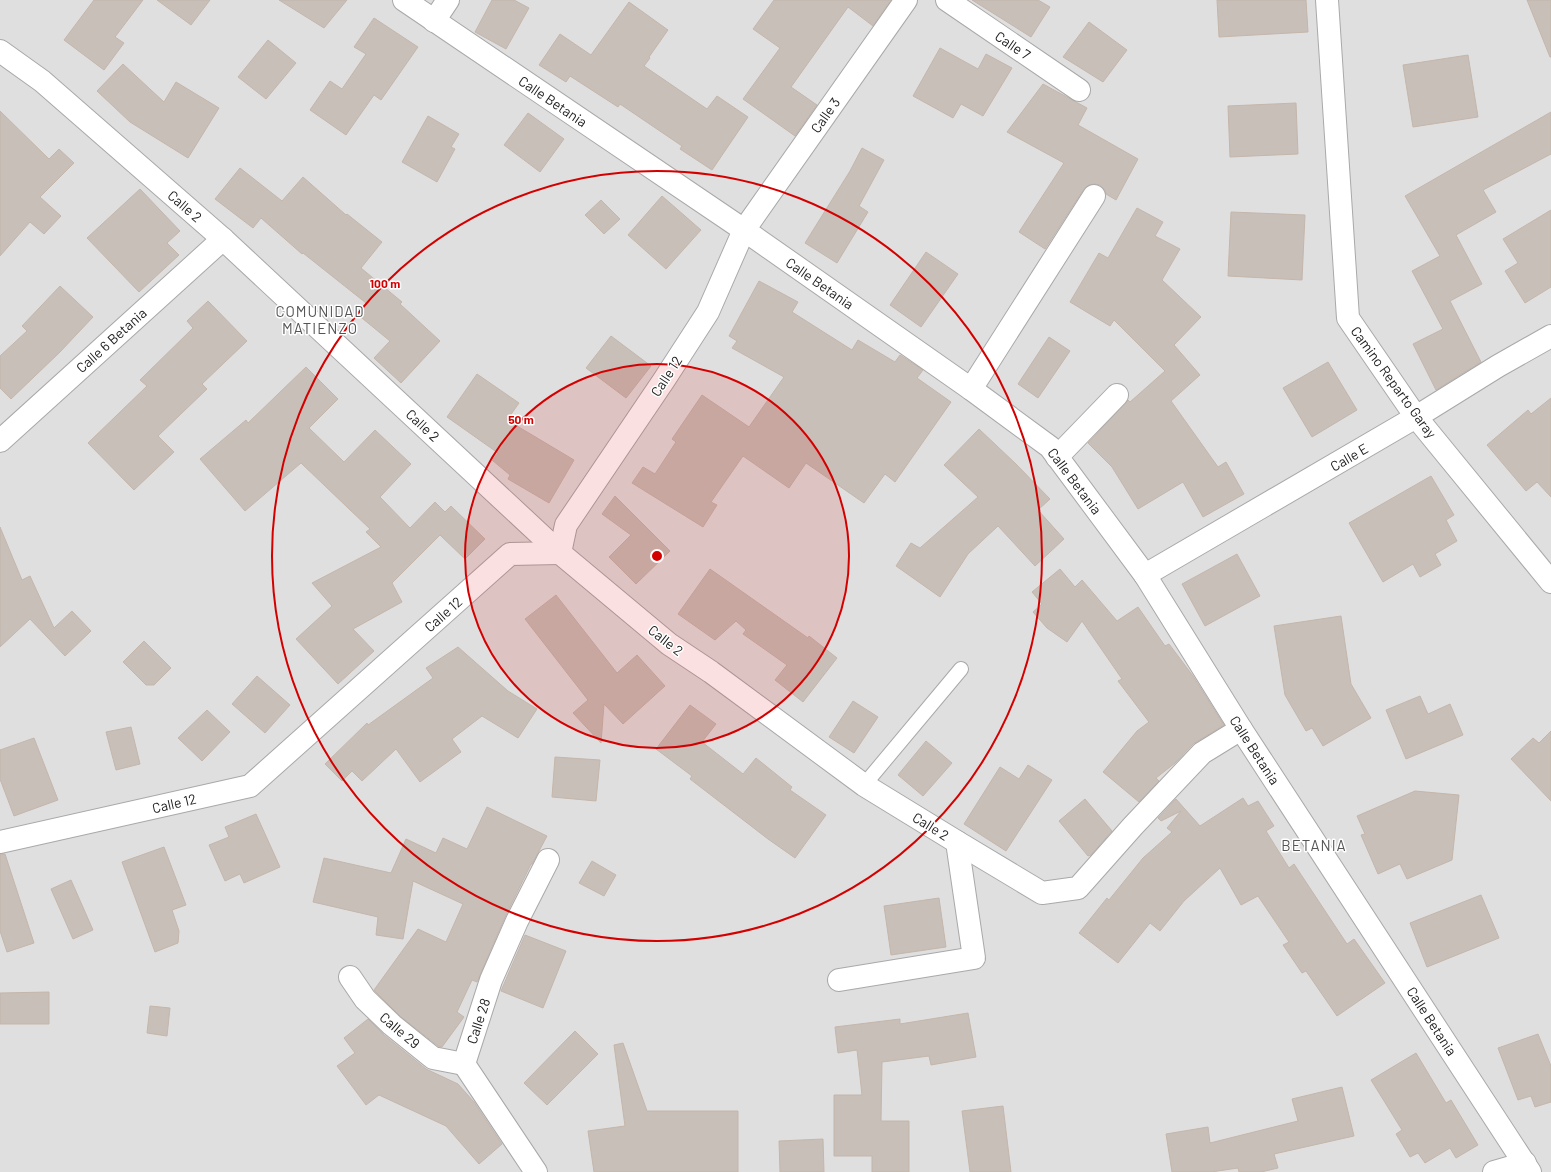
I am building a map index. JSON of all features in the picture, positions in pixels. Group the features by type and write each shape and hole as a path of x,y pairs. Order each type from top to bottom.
{"street":[{"name":"Calle Betania","path":"404,0 744,230 971,389 1050,447 1145,575 1241,729 1528,1168"},
{"path":"434,21 448,0"},
{"name":"Calle 3","path":"744,230 906,0"},
{"name":"Calle 7","path":"947,0 1079,90"},
{"name":"Camino Reparto Garay","path":"1327,0 1348,318 1416,417 1551,582"},
{"name":"Calle 2","path":"0,51 42,81 223,239 560,553 669,644 717,677 864,785 1042,893 1078,888 1133,826 1202,753 1241,729"},
{"path":"971,389 1094,196"},
{"name":"Calle 12","path":"0,842 250,786 510,554 560,553 566,525 708,312 744,230"},
{"name":"Calle 6 Betania","path":"0,441 223,239"},
{"name":"Calle E","path":"1145,575 1416,417 1498,366 1551,336"},
{"path":"1057,457 1117,395"},
{"path":"839,980 974,958 957,842"},
{"name":"Calle 28","path":"464,1064 491,980 517,921 548,860"},
{"name":"Calle 29","path":"350,977 370,1004 392,1025 434,1058 464,1064"},
{"path":"464,1064 536,1172"},
{"path":"1494,1172 1528,1168"}],"lane":[{"path":"864,785 961,669"}],"shaded area":[{"path":"0,0 1551,0 1551,1172 0,1172"}],"building":[{"path":"94,0 143,0 115,37 124,43 104,70 64,40"},
{"path":"157,0 210,0 191,25"},
{"path":"279,0 347,0 324,28"},
{"path":"492,0 514,0 529,8 506,49 475,32"},
{"path":"774,0 891,0 873,26 848,7 791,87 817,105 795,136 743,99 780,48 753,29"},
{"path":"972,0 1038,0 1050,7 1031,37"},
{"path":"1217,0 1306,0 1308,32 1219,37"},
{"path":"1527,0 1551,0 1551,57 1550,57"},
{"path":"629,2 668,30 644,66 707,109 717,96 748,117 712,170 680,149 682,146 620,104 618,107 570,76 566,82 539,65 560,34 591,55"},
{"path":"374,18 418,47 381,100 374,95 346,135 310,110 330,81 342,89 366,54 354,47"},
{"path":"1089,22 1127,50 1103,82 1063,57"},
{"path":"268,40 296,63 266,99 238,77"},
{"path":"940,48 978,69 986,54 1012,68 983,116 961,104 953,118 913,96"},
{"path":"1468,55 1478,117 1413,127 1403,65"},
{"path":"123,64 164,102 176,82 219,108 188,158 130,122 97,91"},
{"path":"1043,84 1087,108 1078,125 1138,159 1116,200 1106,194 1105,190 1100,185 1089,185 1084,189 1045,249 1019,232 1064,163 1007,132"},
{"path":"1296,103 1298,154 1230,157 1228,106"},
{"path":"0,111 49,159 59,149 74,163 40,197 61,216 44,234 30,222 0,256"},
{"path":"1551,112 1551,154 1483,190 1496,212 1456,235 1482,284 1450,301 1481,362 1436,390 1413,344 1443,329 1412,271 1440,256 1405,196"},
{"path":"528,113 564,139 540,172 504,145"},
{"path":"428,116 459,134 451,147 455,149 437,182 402,162"},
{"path":"862,148 884,160 859,206 868,212 837,263 805,243 850,171"},
{"path":"240,168 282,201 303,177 346,215 347,214 382,242 361,268 402,302 400,304 440,341 401,383 374,358 390,341 357,314 366,303 303,253 302,254 261,218 253,228 215,199"},
{"path":"140,189 180,231 167,243 179,255 139,292 87,238"},
{"path":"662,196 701,230 666,269 628,235"},
{"path":"601,200 620,219 604,234 585,215"},
{"path":"1137,208 1163,222 1155,236 1180,249 1162,280 1201,317 1174,345 1200,375 1171,401 1218,467 1226,462 1244,494 1203,517 1183,482 1138,509 1112,467 1088,443 1128,400 1130,402 1165,371 1114,320 1110,326 1070,302 1099,253 1108,258"},
{"path":"1551,210 1551,287 1525,303 1505,271 1518,263 1503,239"},
{"path":"1231,212 1305,215 1302,280 1228,276"},
{"path":"926,252 958,274 921,327 890,305"},
{"path":"759,281 798,302 792,312 852,350 858,340 895,362 900,355 923,370 917,378 951,402 895,482 885,474 864,503 806,463 789,488 743,456 711,502 717,505 703,527 632,483 643,467 655,474 676,442 672,439 702,395 749,427 784,377 732,348 737,341 729,336"},
{"path":"60,286 93,317 60,352 11,399 0,388 0,356 27,331 22,326"},
{"path":"208,301 247,341 202,384 207,389 158,436 174,452 134,490 88,443 147,386 140,380 193,328 187,321"},
{"path":"611,336 651,366 626,398 586,368"},
{"path":"1049,337 1070,351 1038,398 1018,384"},
{"path":"1328,362 1357,410 1312,437 1283,388"},
{"path":"306,367 338,399 309,428 344,462 375,430 411,464 380,497 410,528 435,502 445,512 451,506 485,539 465,559 440,535 392,583 402,602 353,629 374,651 338,684 296,639 332,606 312,583 381,547 366,532 370,529 301,463 245,511 200,459 246,420 248,423"},
{"path":"477,374 519,403 507,420 574,460 549,503 508,479 510,475 492,460 498,453 447,417"},
{"path":"1551,398 1551,497 1537,482 1526,491 1487,445 1528,410 1531,414"},
{"path":"979,429 1050,499 1038,510 1064,539 1035,566 998,526 968,554 940,597 896,566 911,543 920,548 978,497 944,465"},
{"path":"1431,476 1454,515 1446,520 1457,541 1435,554 1441,565 1420,577 1413,564 1383,582 1349,523"},
{"path":"615,496 670,551 636,584 609,557 631,535 602,514"},
{"path":"0,527 22,580 30,576 54,628 72,611 91,631 65,656 30,619 0,647"},
{"path":"1237,554 1260,596 1205,626 1182,584"},
{"path":"710,569 808,638 809,636 837,658 803,702 775,680 787,665 743,634 746,630 736,621 715,640 678,614"},
{"path":"1060,569 1075,587 1082,580 1117,621 1138,607 1165,646 1169,644 1193,676 1224,725 1193,744 1175,763 1156,778 1159,781 1139,802 1103,772 1137,731 1149,722 1118,681 1122,679 1082,621 1067,642 1047,628 1033,612 1042,604 1032,592"},
{"path":"556,595 617,673 637,655 665,686 623,724 604,704 601,743 573,713 588,700 525,619"},
{"path":"1341,616 1351,684 1371,718 1323,746 1312,728 1306,731 1285,695 1274,626"},
{"path":"144,641 171,668 154,685 146,685 123,662"},
{"path":"458,647 508,691 537,709 518,738 482,716 452,739 461,752 420,782 396,749 362,781 352,771 342,781 325,764 367,723 368,725 433,678 426,668"},
{"path":"257,676 290,705 265,733 232,704"},
{"path":"1420,696 1428,714 1450,704 1463,735 1406,759 1386,710"},
{"path":"853,701 878,717 854,753 829,737"},
{"path":"690,705 716,724 702,742 743,774 756,758 792,787 790,790 826,815 795,858 690,779 692,776 656,749"},
{"path":"207,710 230,732 202,761 178,738"},
{"path":"131,727 140,764 116,770 106,732"},
{"path":"1551,731 1551,801 1511,759 1533,738 1539,743"},
{"path":"34,738 58,800 14,816 0,779 0,750"},
{"path":"926,741 952,763 923,796 898,775"},
{"path":"555,757 600,760 596,801 552,797"},
{"path":"1028,765 1052,780 1006,851 964,824 1000,767 1019,779"},
{"path":"1415,791 1459,795 1452,860 1407,879 1400,864 1378,874 1361,835 1365,834 1357,816"},
{"path":"1243,798 1248,806 1258,801 1274,826 1266,831 1289,868 1294,864 1347,944 1354,939 1385,983 1337,1016 1306,971 1302,973 1283,945 1289,942 1258,896 1241,905 1220,868 1184,901 1160,931 1150,923 1118,963 1079,933 1107,898 1109,900 1143,858 1172,832 1167,828 1181,811 1161,821 1158,818 1176,799 1200,826"},
{"path":"1085,799 1112,831 1091,855 1088,856 1059,821"},
{"path":"487,807 547,836 531,864 506,915 477,982 472,980 457,1012 464,1017 442,1047 438,1046 400,1016 374,990 418,929 446,942 463,904 413,881 403,939 376,935 378,917 313,902 324,858 391,873 406,839 436,853 443,838 467,849"},
{"path":"256,814 280,867 244,883 240,874 225,881 209,845 229,837 225,827"},
{"path":"164,847 186,905 172,910 179,931 178,943 155,952 122,862"},
{"path":"0,854 5,854 34,943 7,952 0,931"},
{"path":"592,861 616,875 604,896 579,883"},
{"path":"71,880 93,930 73,939 51,889"},
{"path":"1481,895 1499,938 1427,967 1410,923"},
{"path":"939,898 946,947 891,955 884,906"},
{"path":"525,935 566,951 543,1008 501,991"},
{"path":"49,992 49,1024 0,1024 0,993"},
{"path":"150,1006 170,1008 167,1036 147,1033"},
{"path":"968,1013 976,1057 931,1065 929,1056 882,1062 881,1121 909,1121 909,1172 872,1172 872,1156 834,1156 834,1095 862,1095 857,1050 838,1053 835,1027 900,1019 900,1024"},
{"path":"368,1019 384,1035 426,1069 458,1084 474,1102 502,1144 479,1164 446,1126 379,1095 366,1105 337,1066 355,1053 344,1038"},
{"path":"575,1031 598,1054 547,1105 524,1083"},
{"path":"1538,1034 1551,1066 1551,1102 1535,1107 1531,1096 1518,1100 1498,1048"},
{"path":"623,1043 647,1111 738,1111 738,1172 594,1172 588,1131 625,1126 614,1045"},
{"path":"1416,1053 1446,1103 1451,1100 1478,1145 1456,1158 1450,1148 1425,1163 1418,1153 1410,1157 1396,1134 1402,1130 1371,1080"},
{"path":"1342,1087 1354,1136 1274,1154 1278,1168 1261,1172 1239,1172 1238,1168 1211,1172 1172,1172 1166,1134 1208,1127 1210,1143 1298,1121 1292,1099"},
{"path":"1003,1106 1011,1172 970,1172 962,1111"},
{"path":"823,1139 824,1172 780,1172 779,1141"}],"district":[{"name":"COMUNIDAD MATIENZO","path":"320,320"},
{"name":"BETANIA","path":"1314,845"}]}
